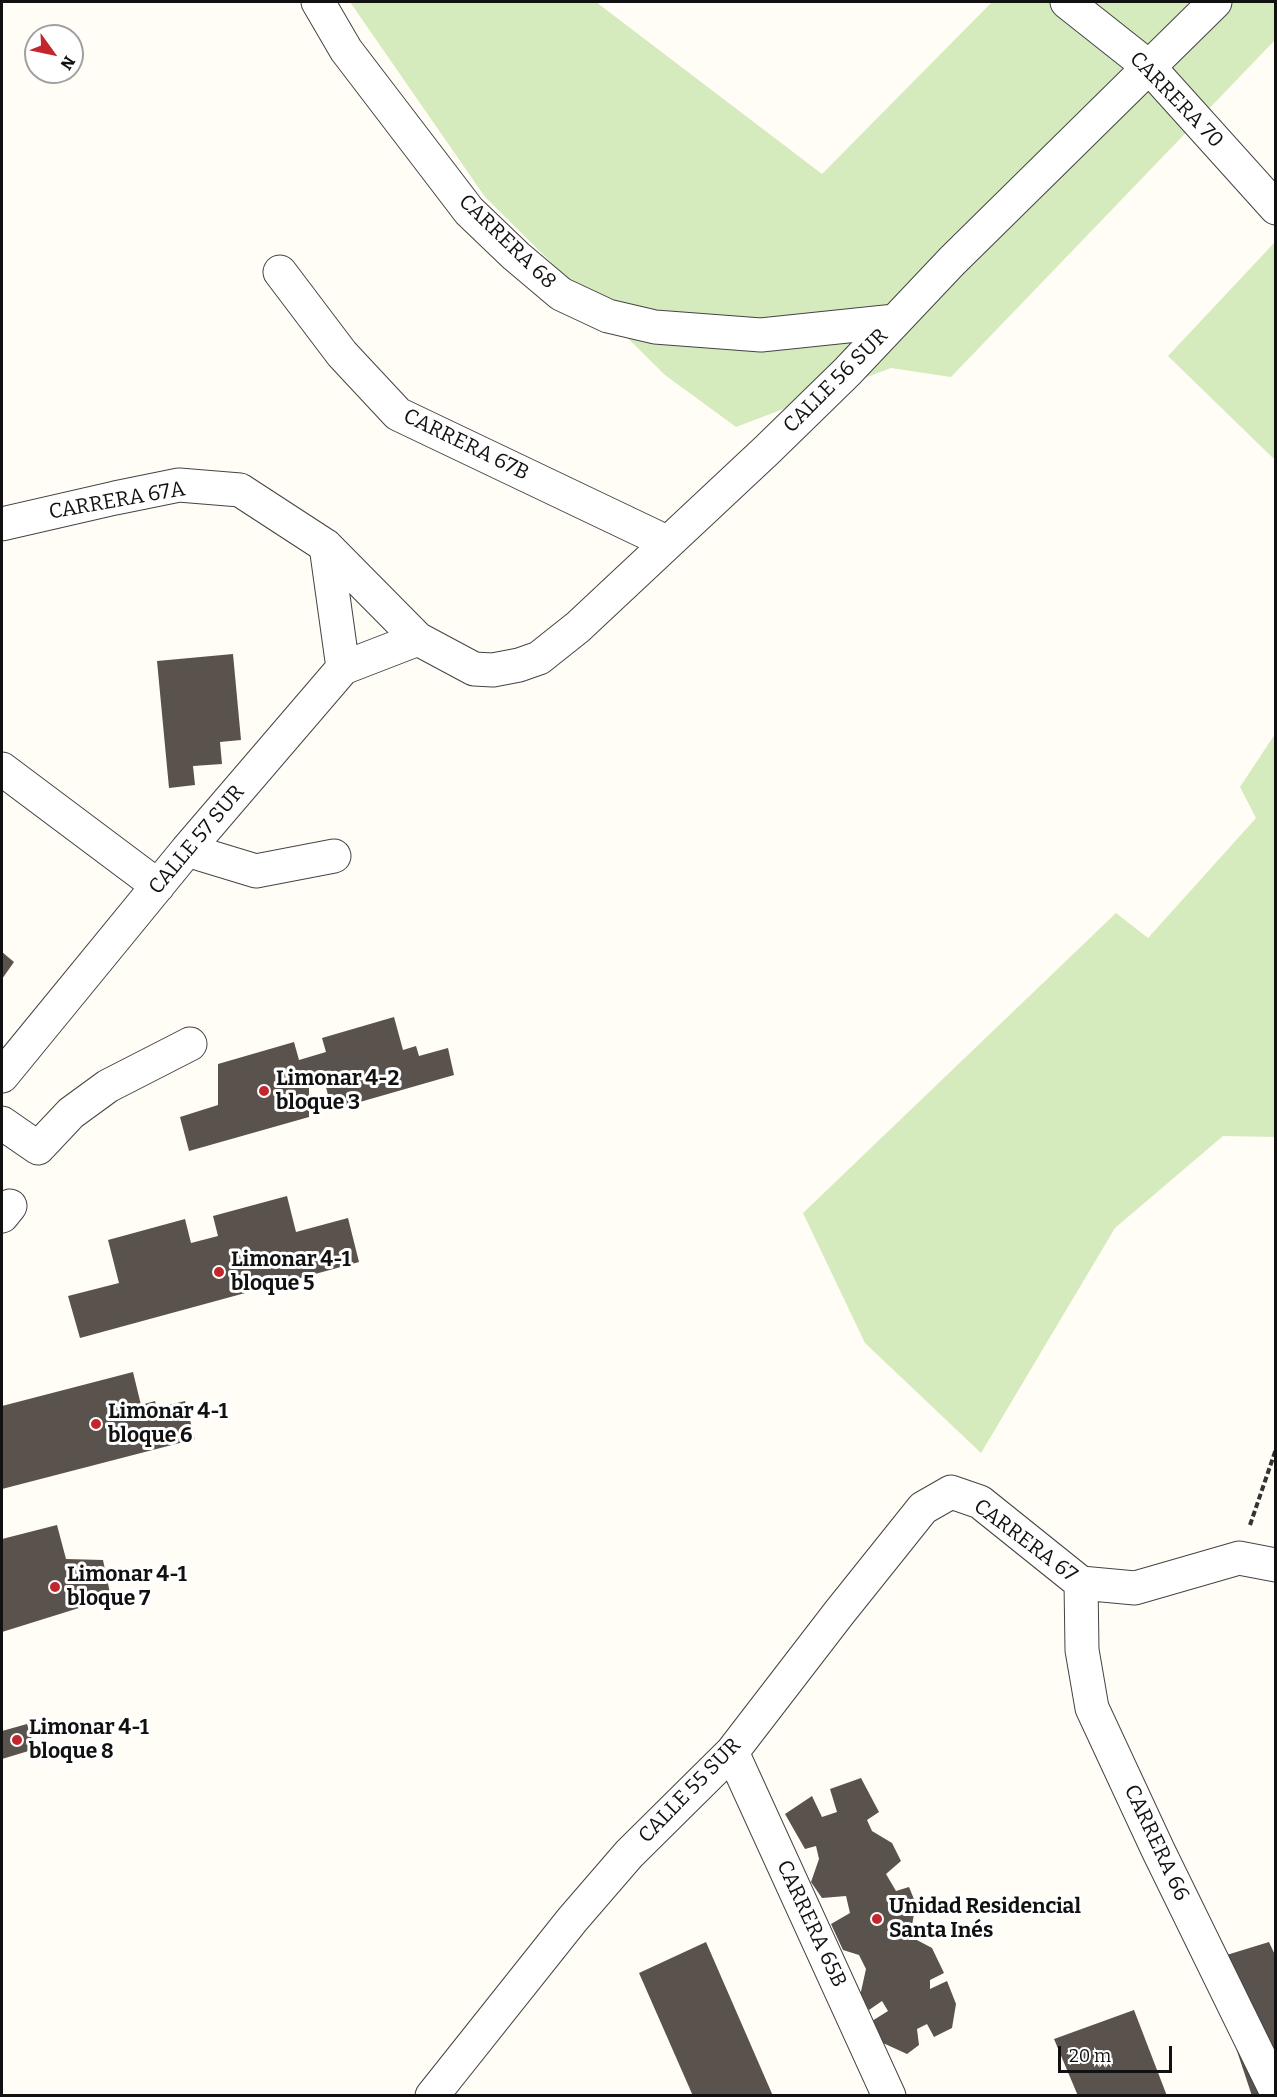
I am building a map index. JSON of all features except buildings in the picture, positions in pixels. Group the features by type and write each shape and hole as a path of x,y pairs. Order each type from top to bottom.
{"street":[{"name":"CARRERA 68","path":"318,2 346,50 470,211 516,256 561,294 608,316 655,327 761,335 895,321"},
{"name":"CARRERA 70","path":"1067,2 1149,67 1275,208"},
{"name":"CALLE 56 SUR","path":"418,639 474,669 493,670 519,665 538,658 578,627 847,372 952,261 1215,2"},
{"name":"CARRERA 67B","path":"280,272 342,354 398,414 656,537 666,544"},
{"name":"CARRERA 67A","path":"2,524 179,485 240,490 326,546 418,639"},
{"path":"326,546 343,668"},
{"name":"CALLE 57 SUR","path":"4,1068 343,668 418,639"},
{"path":"2,769 158,886"},
{"path":"187,850 256,870 334,856"},
{"path":"2,1123 38,1148 71,1113 108,1086 190,1044"},
{"name":"CARRERA 67","path":"951,1492 980,1502 1081,1583 1135,1588 1239,1558 1275,1565"},
{"name":"CALLE 55 SUR","path":"432,2096 621,1862 732,1752 923,1508 951,1492"},
{"name":"CARRERA 66","path":"1081,1583 1082,1650 1092,1708 1275,2091"},
{"name":"CARRERA 65B","path":"732,1752 890,2096"}],"path":[{"path":"1239,1558 1275,1449"}],"green space":[{"path":"350,2 596,2 822,174 992,2 1275,2 1276,39 951,377 891,368 736,427 665,375 485,197"},
{"path":"1275,242 1275,460 1168,356"},
{"path":"1275,734 1275,1137 1223,1136 1115,1228 981,1453 865,1343 803,1213 1116,913 1148,938 1256,818 1240,787"}],"place":[{"name":"Limonar 4-2 bloque 3","path":"264,1091"},
{"name":"Limonar 4-1 bloque 5","path":"219,1272"},
{"name":"Limonar 4-1 bloque 6","path":"96,1424"},
{"name":"Limonar 4-1 bloque 7","path":"55,1587"},
{"name":"Limonar 4-1 bloque 8","path":"17,1740"},
{"name":"Unidad Residencial Santa Inés","path":"877,1919"}]}
